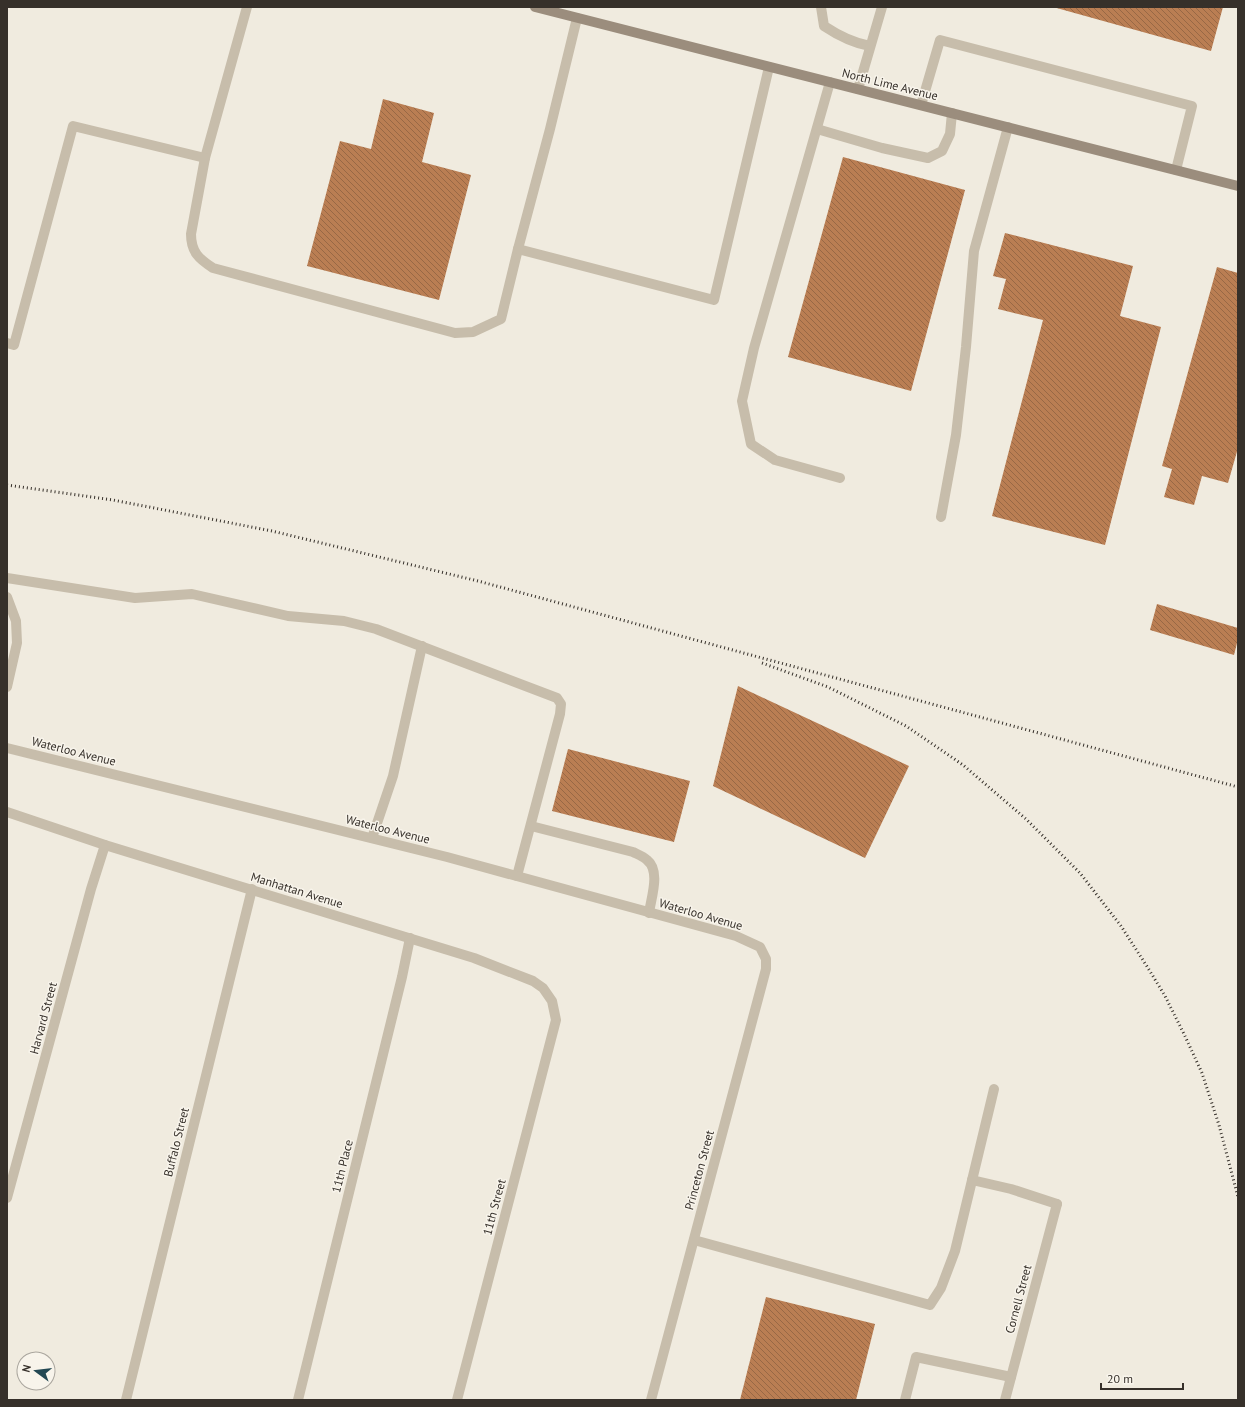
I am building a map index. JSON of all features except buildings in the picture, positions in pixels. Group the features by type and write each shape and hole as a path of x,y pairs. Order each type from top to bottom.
{"street":[{"path":"246,7 205,158 191,234 191,244 195,253 213,268 455,333 473,332 500,319 550,129 577,18"},
{"name":"North Lime Avenue","path":"535,7 1238,186"},
{"path":"821,7 824,26 838,36 855,43 870,46"},
{"path":"858,89 882,7"},
{"path":"921,105 940,40 1192,106 1176,170"},
{"path":"518,249 714,300 769,67"},
{"path":"830,82 754,348 742,401 751,444 775,460 840,478"},
{"path":"817,129 882,148 928,158 942,151 950,134 952,113"},
{"path":"7,343 14,345 73,126 205,158"},
{"path":"942,517 956,435 966,347 974,251 1008,127"},
{"path":"7,578 135,598 192,594 288,616 344,621 376,629 557,698 561,704 560,714 517,876"},
{"path":"7,596 16,621 17,643 7,687"},
{"path":"372,838 393,776 422,646"},
{"name":"Waterloo Avenue","path":"7,748 372,838 517,876 736,936 760,947"},
{"name":"Manhattan Avenue","path":"7,812 105,845 474,958 533,981 543,988 552,1001 556,1020"},
{"path":"531,826 633,852 647,860 653,867 654,878 649,913"},
{"name":"Harvard Street","path":"7,1198 91,889 105,845"},
{"name":"Buffalo Street","path":"126,1400 252,890"},
{"name":"11th Place","path":"298,1400 402,977 410,938"},
{"name":"Princeton Street","path":"651,1400 766,969 766,959 760,947"},
{"name":"11th Street","path":"457,1400 556,1020"},
{"path":"694,1240 930,1305 941,1288 955,1251 994,1089"},
{"name":"Cornell Street","path":"972,1180 1011,1189 1057,1204 1005,1400"},
{"path":"906,1400 916,1357 1011,1377"}],"railway":[{"path":"7,485 113,500 272,531 478,581 1238,787"},
{"path":"762,663 828,687 906,726 963,765 1026,819 1080,873 1121,926 1165,996 1184,1034 1202,1073 1219,1125 1238,1197"}]}
